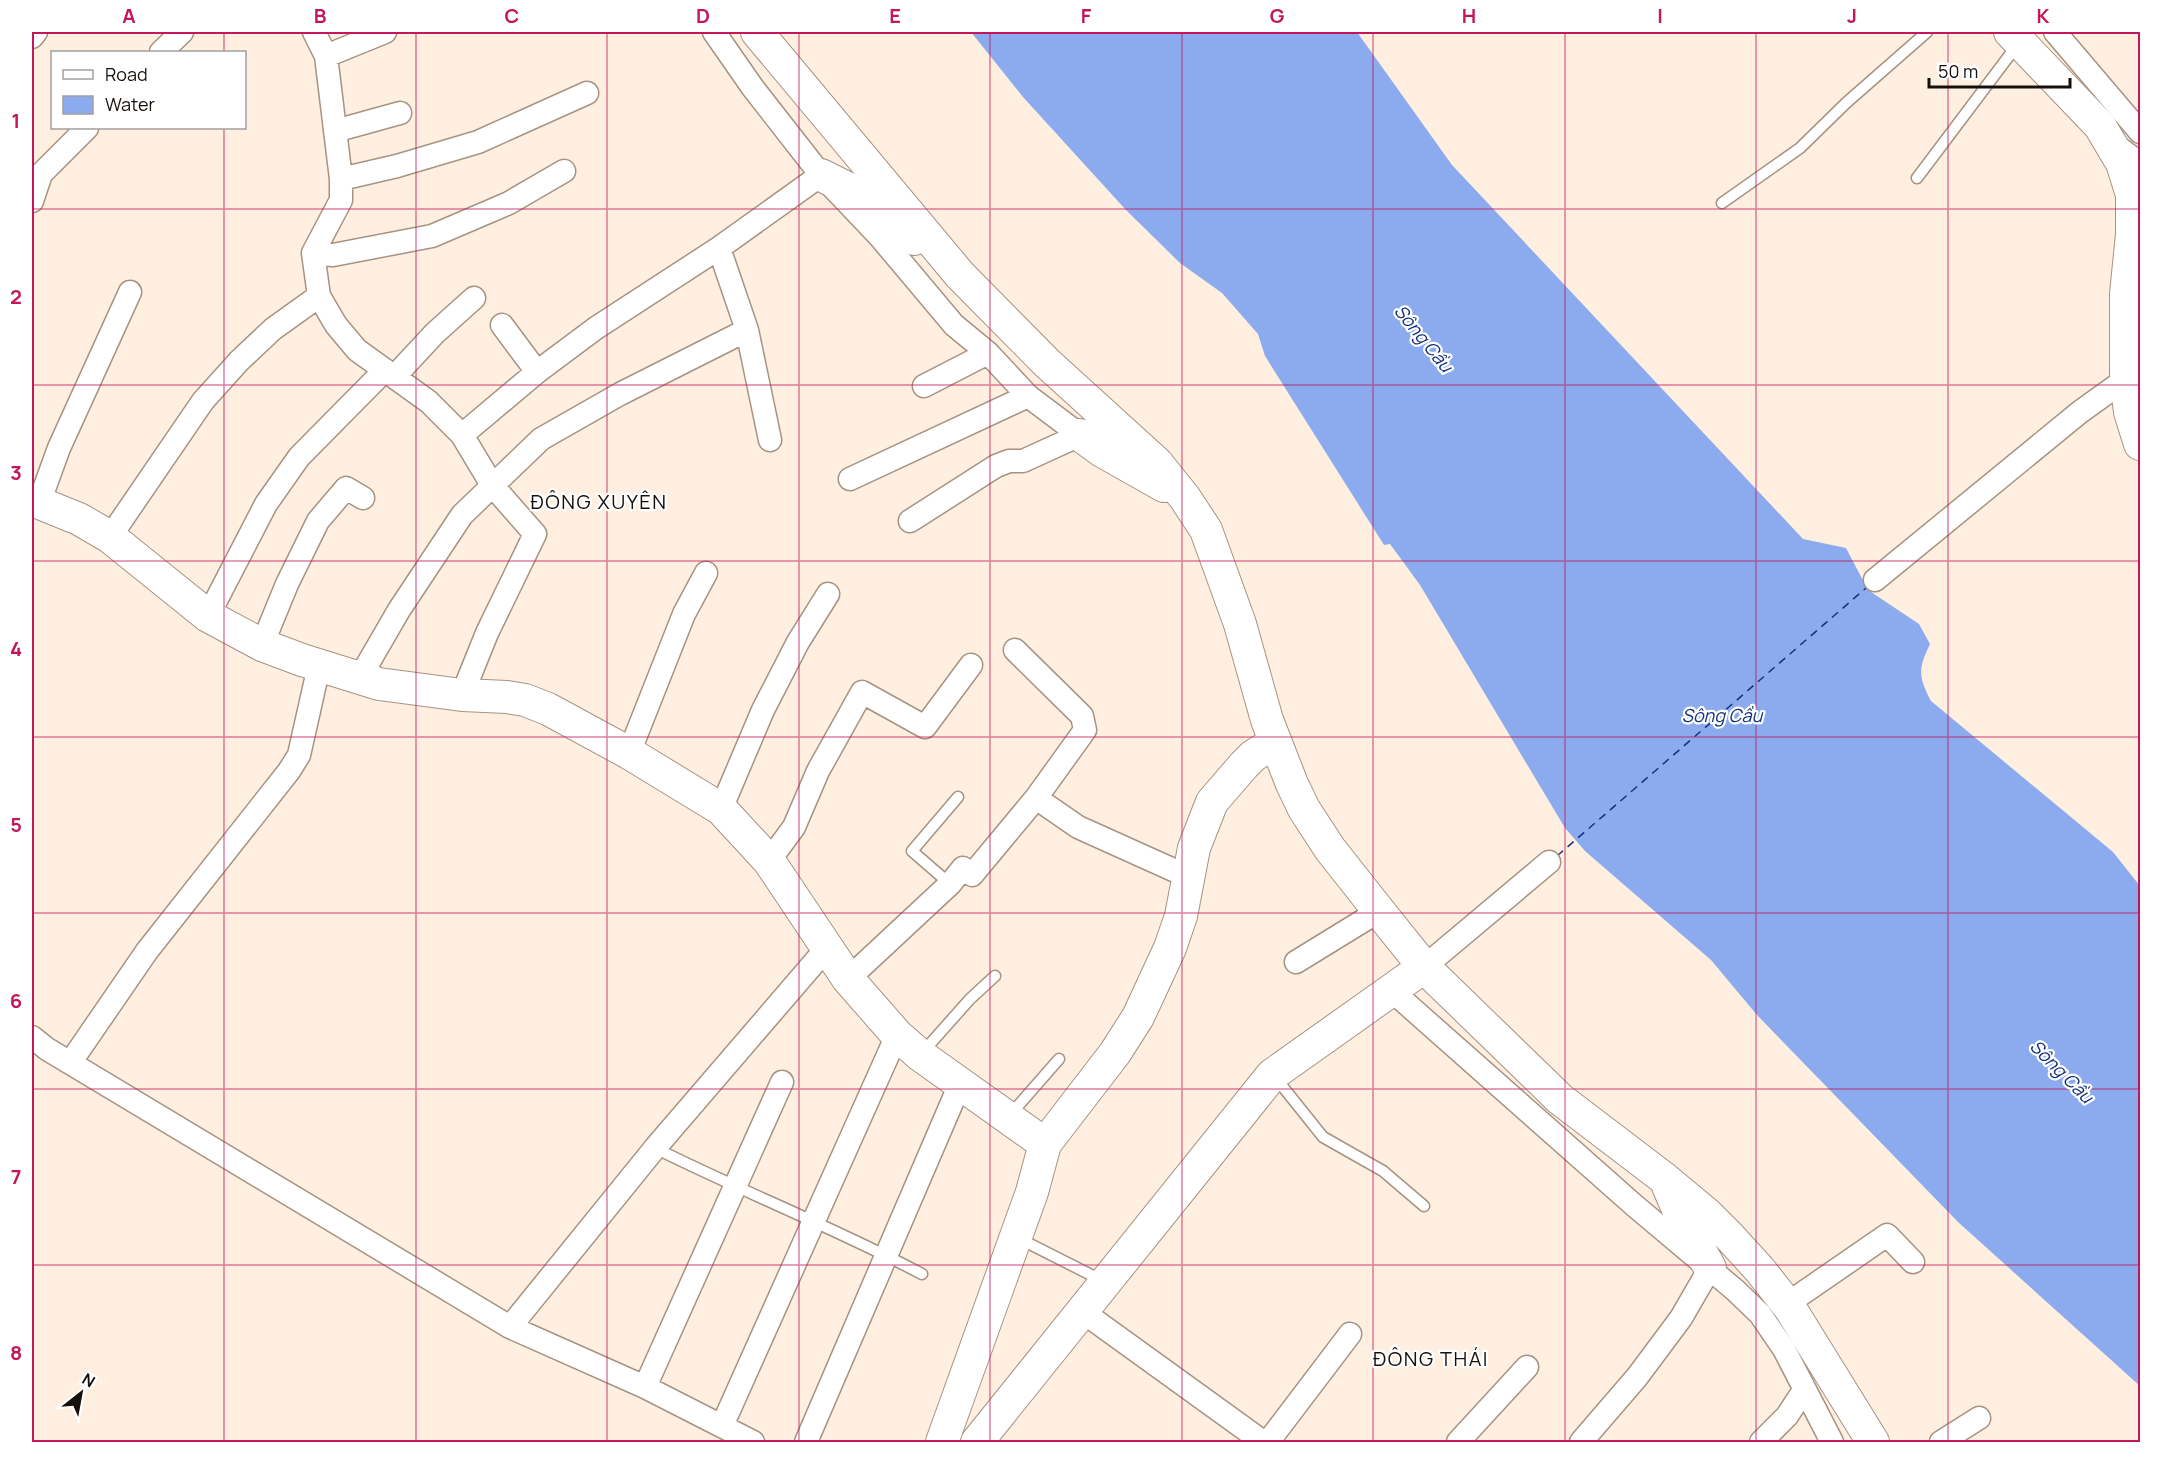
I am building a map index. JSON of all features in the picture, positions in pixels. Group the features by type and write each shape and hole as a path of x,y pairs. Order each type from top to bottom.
{"main road":[{"path":"758,32 960,275 1047,363 1157,463 1185,498 1206,530 1239,624 1275,742 1292,784 1330,849 1424,967 1560,1099 1665,1179 1729,1236 1787,1304 1873,1443"},
{"path":"2015,36 2100,126 2122,163 2132,195 2132,234 2126,294 2133,371 2130,412 2140,444"},
{"path":"821,175 847,188 960,275"},
{"path":"1080,435 1102,451 1185,498"},
{"path":"35,501 79,519 110,537 208,616 262,645 319,666 379,684 462,695 525,700 548,709 629,753 721,809 769,861 848,979 908,1045 1045,1144"},
{"path":"942,1443 1032,1191 1045,1144 1115,1053 1138,1017 1170,948 1181,916 1194,848 1212,802 1253,756 1275,742"},
{"path":"977,1443 1272,1075 1424,967"},
{"path":"1665,1179 1680,1214 1710,1268"}],"street":[{"path":"32,37 36,32"},
{"path":"162,51 182,32"},
{"path":"314,32 326,56 341,179 341,200 314,253 319,296 336,325 357,350 429,402 462,435 492,485 535,534 487,633 462,695"},
{"path":"326,56 386,32"},
{"path":"714,32 753,88 821,175 880,237 954,325 988,352 1028,396 1080,435 1023,461 1009,461 996,466 910,521"},
{"path":"2055,32 2140,132"},
{"path":"341,179 397,166 478,142 587,93"},
{"path":"335,131 400,113"},
{"path":"32,201 37,172 86,129"},
{"path":"314,253 333,255 432,236 509,203 564,171"},
{"path":"462,435 537,372 597,328 719,248 821,175"},
{"path":"719,248 747,330 770,441"},
{"path":"35,501 130,292"},
{"path":"110,537 203,401 239,361 273,329 319,296"},
{"path":"208,616 266,504 299,457 474,298"},
{"path":"502,325 537,372"},
{"path":"359,679 399,610 462,515 541,439 620,394 747,330"},
{"path":"924,386 988,352"},
{"path":"1875,580 2133,371"},
{"path":"850,479 1028,396"},
{"path":"262,645 287,584 318,521 346,488 363,498"},
{"path":"629,753 684,614 706,573"},
{"path":"721,809 763,710 798,642 828,594"},
{"path":"848,979 950,884 963,868 972,875 1036,798 1085,730 1082,716 1015,650"},
{"path":"769,861 794,827 818,771 862,692 925,727 971,665"},
{"path":"70,1063 147,951 282,780 299,755 319,666"},
{"path":"1036,798 1078,827 1189,877"},
{"path":"1424,967 1550,862"},
{"path":"1296,962 1379,911"},
{"path":"510,1327 655,1148 826,949"},
{"path":"1391,990 1760,1314 1784,1349 1832,1443"},
{"path":"32,1037 70,1063 510,1327 645,1387 753,1443"},
{"path":"722,1426 813,1221 908,1045"},
{"path":"645,1387 782,1082"},
{"path":"806,1443 960,1084"},
{"path":"1787,1304 1887,1235 1913,1262"},
{"path":"1581,1443 1637,1377 1674,1327 1710,1268"},
{"path":"1083,1312 1263,1443"},
{"path":"1268,1443 1350,1334"},
{"path":"1458,1443 1527,1366"},
{"path":"1761,1443 1787,1416 1804,1390"},
{"path":"1941,1443 1979,1419"}],"lane":[{"path":"1722,203 1800,148 1846,103 1927,32"},
{"path":"1917,178 2015,36"},
{"path":"2100,126 2140,156"},
{"path":"950,884 912,851 958,797"},
{"path":"908,1045 970,999 995,976"},
{"path":"1008,1118 1059,1059"},
{"path":"1272,1075 1323,1137 1383,1171 1424,1206"},
{"path":"655,1148 922,1274"},
{"path":"1015,1237 1106,1282"}],"water":[{"name":"Sông Cầu","path":"971,32 1357,32 1452,165 1803,539 1846,548 1868,590 1919,624 1930,644 1921,672 1931,701 2113,852 2140,886 2140,1386 1958,1222 1757,1015 1711,960 1585,851 1565,828 1420,585 1390,544 1384,545 1265,356 1258,334 1222,293 1180,263 1126,210 1023,97"}],"ferry route":[{"path":"1557,856 1866,588"}],"district":[{"name":"ĐÔNG XUYÊN","path":"599,501"},
{"name":"ĐÔNG THÁI","path":"1431,1358"}]}
